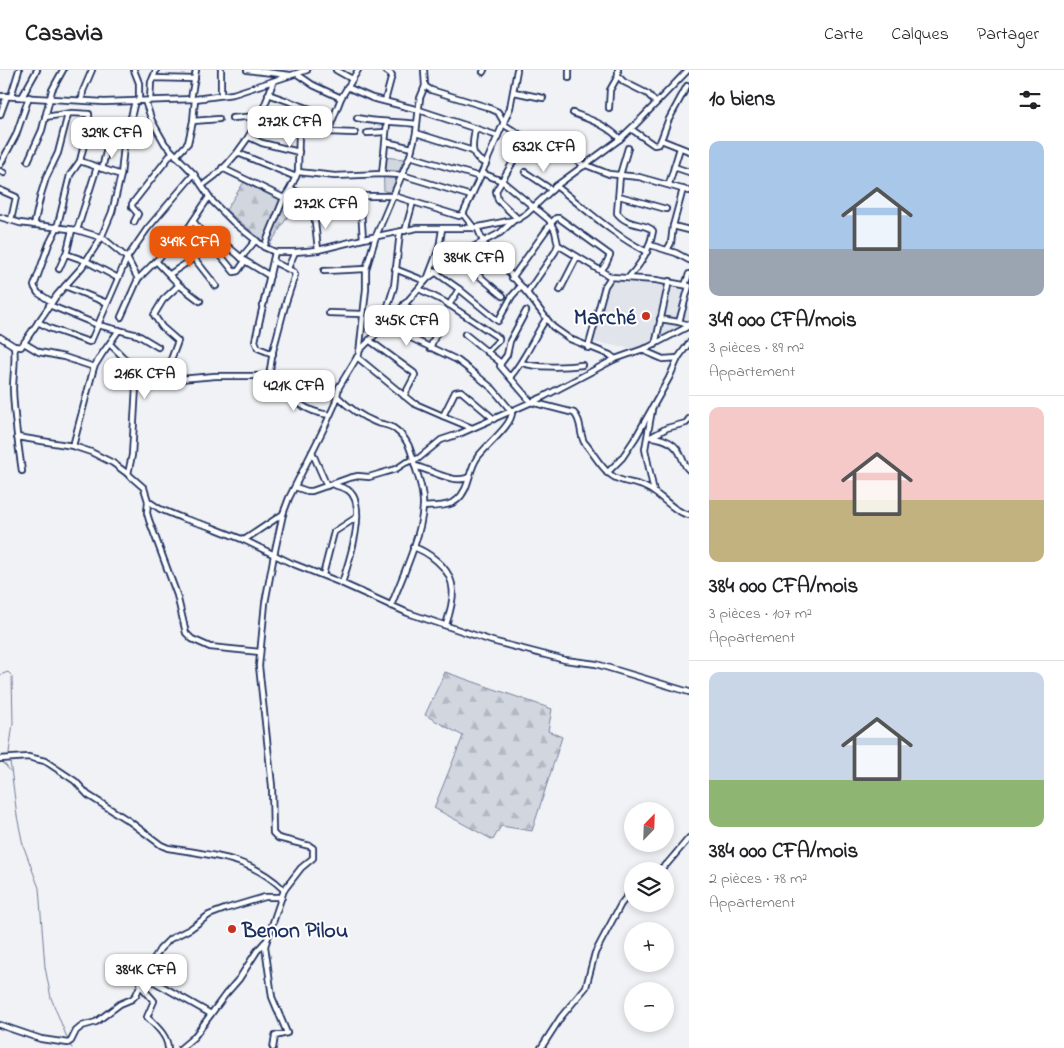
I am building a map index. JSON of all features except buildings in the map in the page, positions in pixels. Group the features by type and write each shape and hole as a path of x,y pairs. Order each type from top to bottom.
{"street":[{"path":"0,115 19,70"},
{"path":"22,97 37,70"},
{"path":"28,161 42,130 55,83 62,70"},
{"path":"80,113 83,91 92,70"},
{"path":"0,337 14,346 21,347 51,303 73,278 101,238 110,218 121,175 123,152 131,123 140,101 139,84 134,70"},
{"path":"150,100 152,82 156,70"},
{"path":"134,222 138,214 132,207 132,204 174,154 188,143 193,121 196,70"},
{"path":"221,70 221,96"},
{"path":"247,70 280,71 294,75 341,98"},
{"path":"0,96 140,101 193,99 234,94 307,70"},
{"path":"336,70 352,80"},
{"path":"328,132 341,98 358,70"},
{"path":"385,70 392,75 385,102"},
{"path":"273,1048 275,1036 287,1033 272,997 266,941 284,890 301,868 313,858 313,848 278,838 273,833 272,786 259,666 266,596 284,514 294,487 330,415 339,387 357,357 366,289 366,269 376,236 410,156 416,133 420,98 425,86 424,70"},
{"path":"463,214 503,124 514,92 517,70"},
{"path":"570,70 570,78"},
{"path":"609,108 610,90 618,76 618,70"},
{"path":"426,279 500,233 556,186 620,139 688,70"},
{"path":"618,76 624,82 648,94 656,103"},
{"path":"154,78 194,80"},
{"path":"631,129 654,145 661,140 668,122 688,87 680,80"},
{"path":"203,185 238,152 250,136 273,82"},
{"path":"425,86 431,90 498,112 503,124 530,141 564,152 585,166 609,174 639,177 644,180 669,184 689,191"},
{"path":"347,87 372,98 419,110 498,136"},
{"path":"514,92 543,98"},
{"path":"268,94 333,117"},
{"path":"0,165 16,135 29,96"},
{"path":"140,101 165,144 194,174 203,185 209,197 233,222 264,247 275,252 318,250 403,231 424,228 476,228 500,221 516,219"},
{"path":"45,117 80,113 90,114 80,161 72,170 57,228 49,244 34,286 51,303 98,325 138,335 158,347"},
{"path":"573,113 612,130 620,139"},
{"path":"34,225 41,194 46,178 58,153 68,114"},
{"path":"232,118 259,115 299,131 355,133"},
{"path":"358,118 387,123 417,124"},
{"path":"193,121 219,119"},
{"path":"59,270 100,168 114,122 131,123"},
{"path":"382,174 387,123"},
{"path":"475,128 472,151 475,157 486,164"},
{"path":"264,247 284,198 297,174 299,131"},
{"path":"367,133 386,132"},
{"path":"416,133 472,151"},
{"path":"250,136 262,143 299,152"},
{"path":"661,140 689,151"},
{"path":"516,219 498,200 496,191 518,155 530,141"},
{"path":"386,142 412,148"},
{"path":"628,148 620,175 617,213 622,219 652,229 647,252 630,277"},
{"path":"669,184 680,148"},
{"path":"238,152 297,174 335,176 402,175 471,196"},
{"path":"410,156 502,182 552,222 558,245 551,260 528,293"},
{"path":"80,161 121,175"},
{"path":"674,166 689,172"},
{"path":"222,168 284,198"},
{"path":"525,172 552,190"},
{"path":"38,322 59,332 90,342 126,258 147,229 194,174"},
{"path":"556,186 594,215 610,230 647,252"},
{"path":"290,189 309,196 394,196 459,216 463,214"},
{"path":"667,250 671,243 684,189"},
{"path":"0,190 16,197 11,220"},
{"path":"360,195 362,239"},
{"path":"618,196 666,209"},
{"path":"122,317 138,280 179,239 209,197"},
{"path":"413,202 403,231 395,269 394,287 387,309 389,321 411,338 457,360 493,389 512,412"},
{"path":"314,212 318,250"},
{"path":"463,214 476,228 483,242 512,278 528,293 546,319 563,336 588,348 610,355 615,359"},
{"path":"0,216 34,225 75,230 103,238 126,258 138,280"},
{"path":"512,278 556,218 559,218 610,255 601,272"},
{"path":"193,221 234,272 238,271 243,259 256,240"},
{"path":"674,226 689,230"},
{"path":"359,350 389,321 426,279 439,248 442,229"},
{"path":"179,239 216,286"},
{"path":"224,242 243,259 270,276"},
{"path":"558,245 610,277 669,281 689,286 679,322"},
{"path":"650,245 689,260"},
{"path":"273,354 258,348 255,341 275,252"},
{"path":"288,268 295,252"},
{"path":"66,254 86,261 118,278"},
{"path":"560,290 577,257"},
{"path":"170,274 194,258"},
{"path":"458,258 503,296"},
{"path":"156,260 179,285 200,301"},
{"path":"269,376 289,289 295,275 288,268 274,262"},
{"path":"324,271 366,269"},
{"path":"395,269 426,279"},
{"path":"436,272 498,321 521,286"},
{"path":"685,285 689,274"},
{"path":"588,348 605,286 610,277"},
{"path":"654,345 669,281"},
{"path":"169,380 170,365 178,341 162,327 154,315 163,300 179,285"},
{"path":"65,286 107,303"},
{"path":"419,288 499,338 488,352"},
{"path":"449,305 459,289"},
{"path":"404,304 438,327 430,348"},
{"path":"501,363 507,356 510,341 526,311"},
{"path":"329,312 362,314"},
{"path":"510,377 522,363 546,319"},
{"path":"660,319 689,325"},
{"path":"294,487 307,492 353,477 376,476 396,469 425,454 442,440 512,412 582,378 615,359 654,345 689,325"},
{"path":"73,446 94,367 119,330"},
{"path":"466,334 501,363 500,366 531,402 574,413 579,421 581,436 584,442 607,472 620,481 641,485 654,492 678,511 689,516"},
{"path":"369,340 414,373 415,375 404,396"},
{"path":"24,343 39,352 64,357 94,367"},
{"path":"110,344 124,358 136,366 137,369 132,455 128,474"},
{"path":"607,472 630,447 666,384 678,358 688,345"},
{"path":"14,346 16,360 13,388 22,471"},
{"path":"642,350 660,358 678,358"},
{"path":"357,357 413,403 472,428"},
{"path":"522,363 542,366 582,364"},
{"path":"159,377 169,380 215,376 269,376 279,379 287,392 303,408 319,414 330,415"},
{"path":"443,416 454,392 458,390 494,419"},
{"path":"337,396 347,407 372,421 396,429 408,443 422,493 423,506 413,547 391,606"},
{"path":"654,492 647,461 648,439 655,402"},
{"path":"423,506 451,503 462,494 477,458 502,430 512,412"},
{"path":"648,439 667,428 686,424 689,419"},
{"path":"17,437 73,446 92,452 113,463 144,488 148,501 147,513 149,520 177,595 186,633 192,639 210,647 260,652"},
{"path":"648,439 661,438 674,446 689,470"},
{"path":"312,452 327,486"},
{"path":"415,466 456,480 465,480 469,477"},
{"path":"333,484 348,490 352,495 357,517 355,540 342,584"},
{"path":"148,501 168,513 244,540 391,606 492,641 565,660 596,664 689,692"},
{"path":"244,540 284,514"},
{"path":"322,575 334,532 357,517"},
{"path":"413,547 423,550 433,558 446,569 451,579 453,594 446,625"},
{"path":"0,759 28,758 46,761 75,780 88,795 162,845 168,848 212,854 240,862 260,870 284,890"},
{"path":"669,862 689,838"},
{"path":"0,1025 41,1039 68,1043 82,1026 96,1022 136,995 144,976 166,942 210,915 238,904 273,896 282,897"},
{"path":"541,1048 561,1017 586,987 595,953 624,901"},
{"path":"180,1048 194,1037 266,941"},
{"path":"144,976 211,1014"},
{"path":"140,985 154,1001 147,1017 167,1039 168,1048"}],"shaded area":[{"path":"609,274 689,289 689,326 641,350 593,342"}],"green space":[{"path":"383,157 404,159 391,192 384,191"},
{"path":"244,182 295,205 269,246 226,210"},
{"path":"445,672 552,709 548,731 562,737 532,831 501,826 493,840 434,808 463,736 425,715"}],"waterway":[{"path":"0,675 8,672 12,676 13,723 9,753 17,816 23,845 39,888 45,967 51,998 68,1040"},
{"path":"2,761 10,771"},
{"path":"69,1043 72,1048"}],"place":[{"name":"Marché","path":"646,316"},
{"name":"Benon Pilou","path":"232,929"}]}
